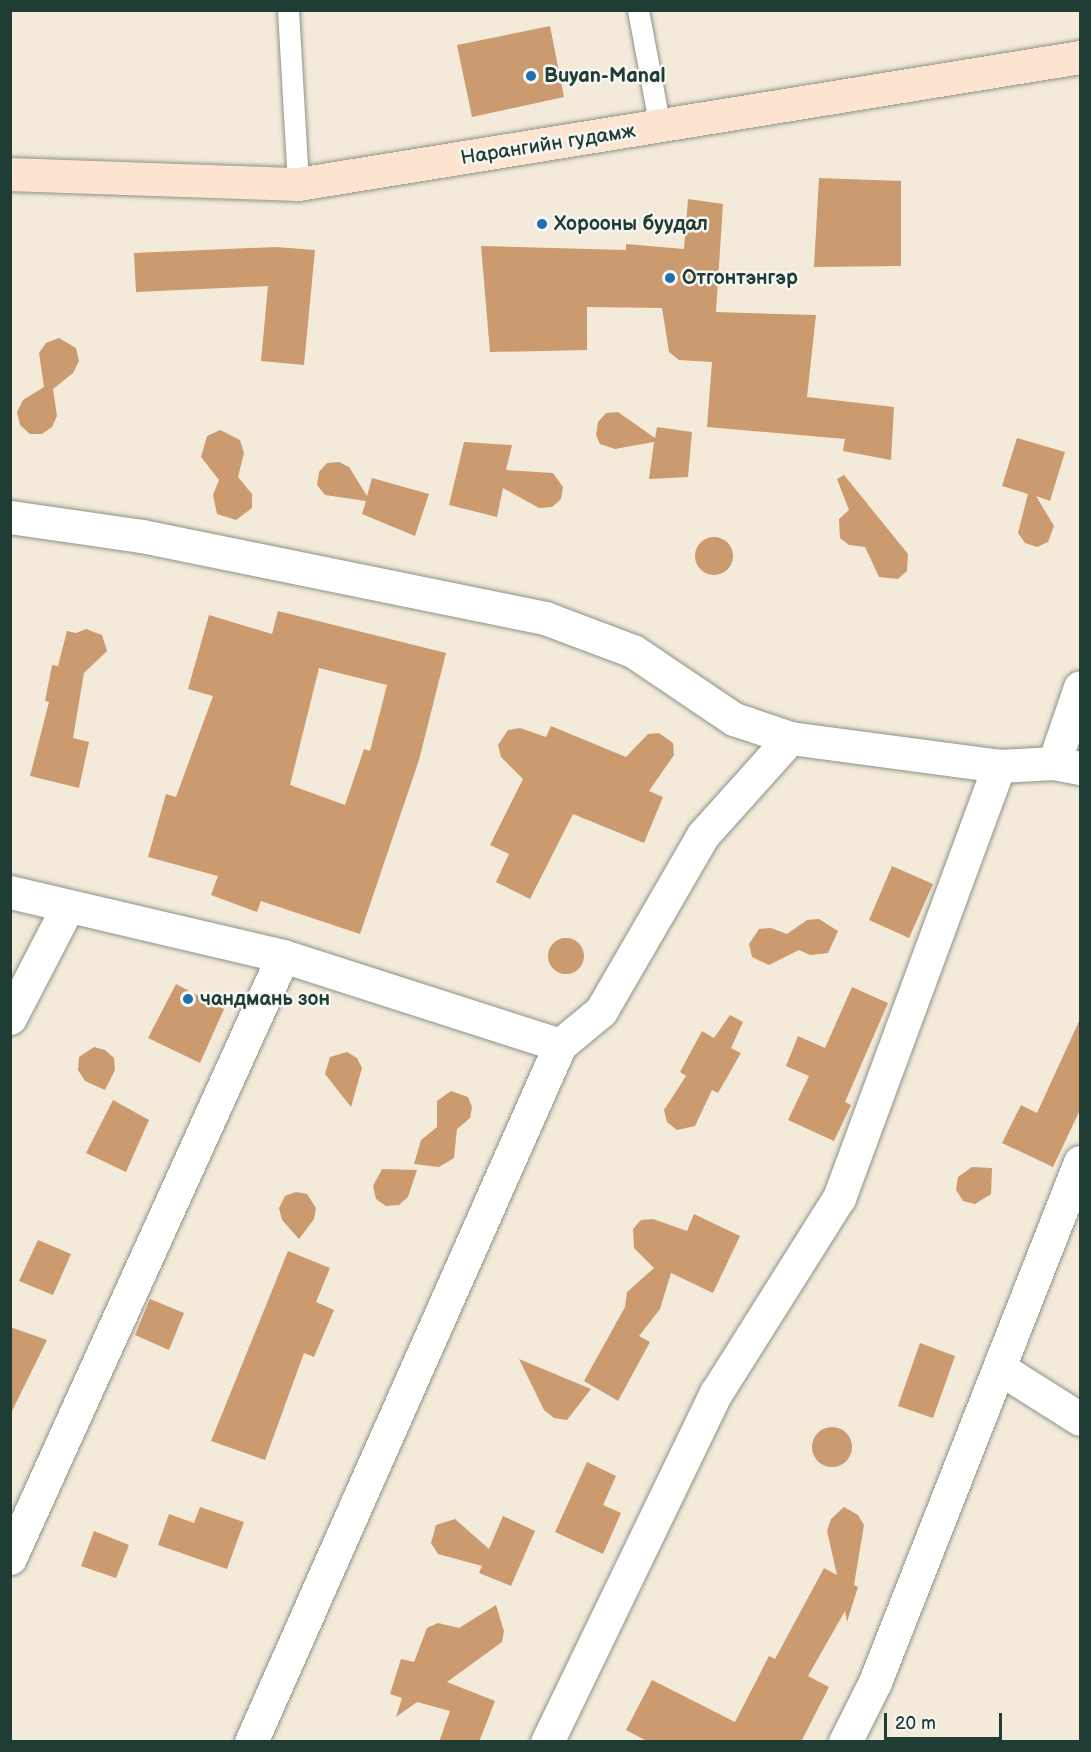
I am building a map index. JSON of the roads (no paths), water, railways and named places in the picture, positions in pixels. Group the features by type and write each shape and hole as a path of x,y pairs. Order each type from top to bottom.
{"main road":[{"name":"Нарангийн гудамж","path":"10,174 298,184 1080,57"}],"street":[{"path":"10,517 142,536 545,618 633,651 734,719 790,738 999,766 1067,765 1080,687"},
{"path":"251,1742 560,1046 602,1011 703,835 790,738"},
{"path":"547,1742 716,1393 839,1198 999,766"},
{"path":"10,892 283,956 560,1046"},
{"path":"10,1018 68,906"},
{"path":"10,1557 283,956"},
{"path":"845,1742 875,1682 1001,1369 1080,1162"},
{"path":"1001,1369 1080,1419"}],"lane":[{"path":"288,10 298,184"},
{"path":"638,10 660,127"}],"place":[{"name":"Buyan-Manal","path":"531,76"},
{"name":"Хорооны буудал","path":"542,224"},
{"name":"Отгонтэнгэр","path":"670,278"},
{"name":"чандмань зон","path":"188,999"}]}
